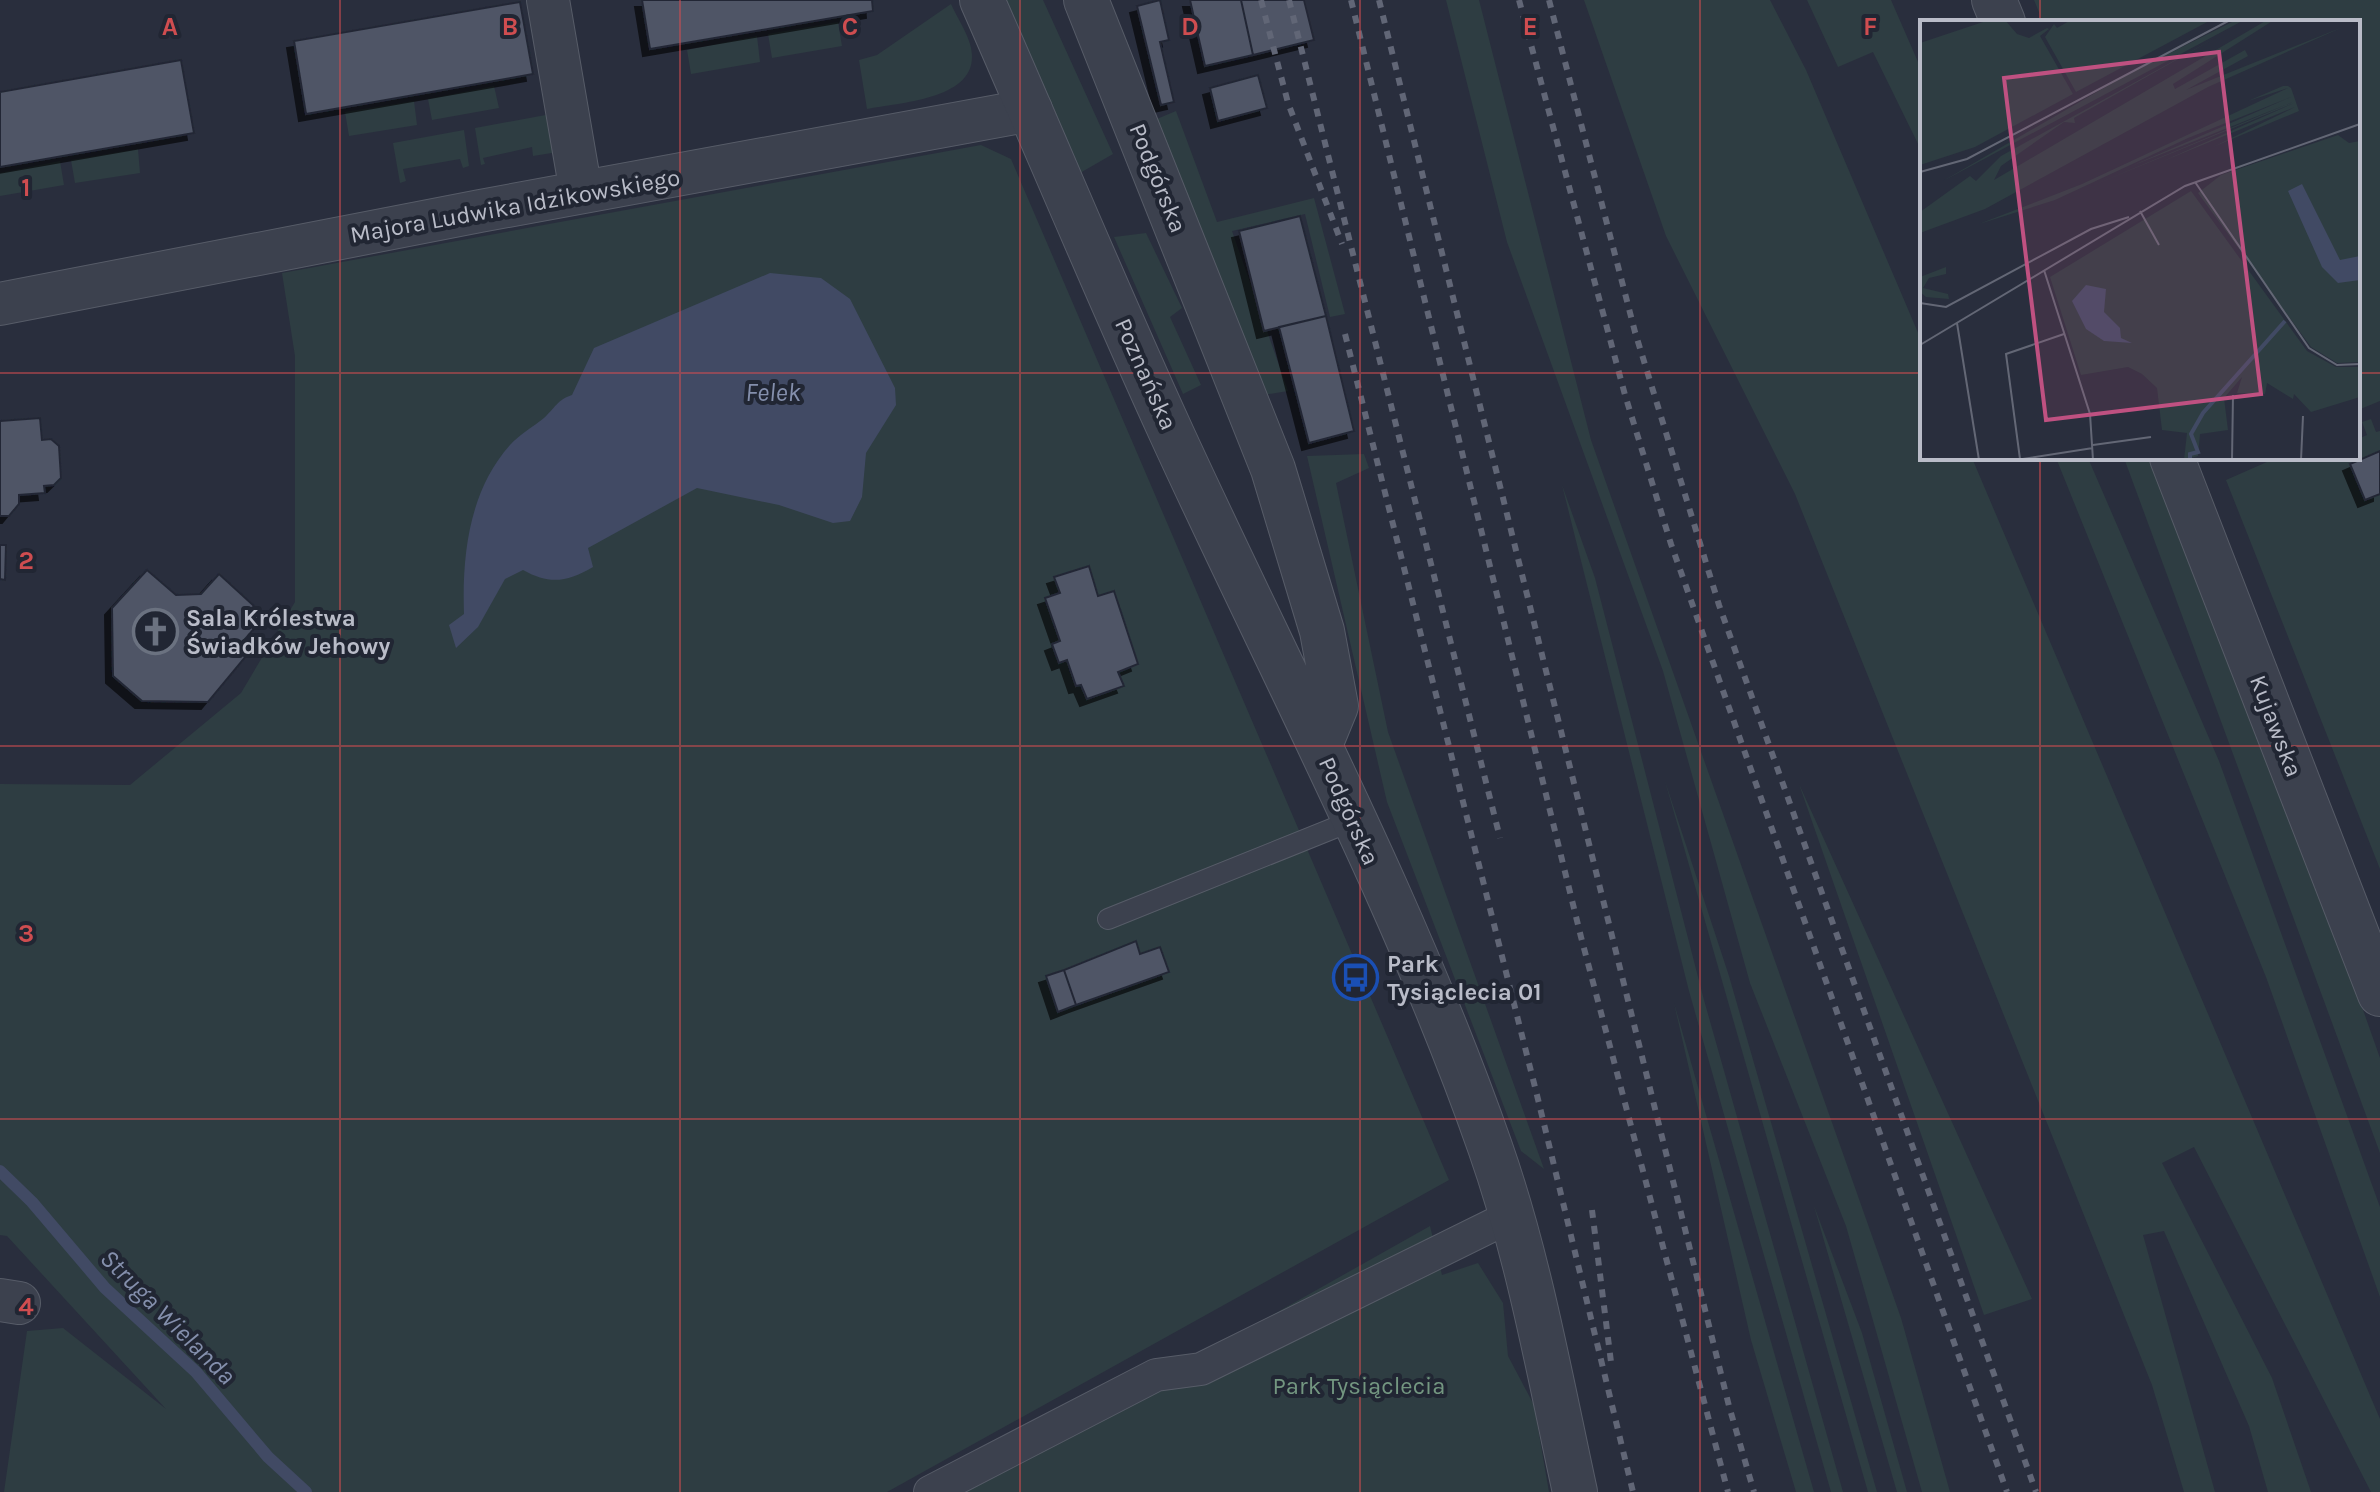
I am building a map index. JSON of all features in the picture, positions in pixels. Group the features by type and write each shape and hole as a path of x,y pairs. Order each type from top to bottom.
{"street":[{"path":"548,0 581,192"},
{"name":"Poznańska","path":"982,0 1170,430 1320,745"},
{"name":"Podgórska","path":"1086,0 1273,469 1322,631 1336,706 1320,745 1456,1060 1490,1149 1511,1216 1575,1492"},
{"path":"1994,0 2002,20"},
{"name":"Majora Ludwika Idzikowskiego","path":"0,304 581,192 1031,110"},
{"name":"Kujawska","path":"2173,460 2380,994"},
{"path":"930,1492 1156,1375 1201,1369 1511,1216"}],"lane":[{"path":"1108,919 1354,820"}],"green space":[{"path":"1004,0 1043,0 1113,154 1080,173"},
{"path":"1446,0 1479,0 1591,440 1901,1318 1950,1492 1922,1492 1846,1226 1750,983 1663,671 1507,242"},
{"path":"1584,0 1770,0 1806,70 1920,337 1920,460 1973,460 2380,1419 2380,1492 2371,1492 2194,1147 2162,1163 2272,1378 2311,1492 2268,1492 2249,1426 2164,1231 2143,1235 2215,1492 2184,1492 2152,1385 1795,494 1666,236"},
{"path":"1807,0 1891,0 1920,66 1920,148 1873,52 1838,67"},
{"path":"2034,0 2380,0 2380,401 2360,409 2360,20 2042,20"},
{"path":"951,4 970,44 972,62 966,76 954,87 938,94 867,109 859,60 877,55"},
{"path":"838,22 842,46 772,58 768,34"},
{"path":"757,36 760,62 691,74 687,50"},
{"path":"494,86 499,108 432,120 428,99"},
{"path":"414,101 417,125 349,136 345,112"},
{"path":"1176,111 1217,222 1314,198 1345,314 1330,317 1305,214 1232,231 1288,391 1263,395 1152,121"},
{"path":"551,114 558,152 533,156 532,147 483,158 485,164 481,165 475,128"},
{"path":"464,130 469,166 463,168 460,159 403,169 406,181 400,183 393,143"},
{"path":"981,145 1011,159 1449,1180 887,1492 4,1492 27,1331 63,1328 166,1409 7,1236 0,1235 0,784 130,785 241,693 295,602 295,356 282,273"},
{"path":"138,149 140,173 75,183 71,160"},
{"path":"60,161 64,185 0,196 0,173"},
{"path":"1146,233 1182,308 1170,317 1201,385 1183,394 1114,237"},
{"path":"2371,419 2376,432 2380,431 2380,869 2226,480 2271,460 2360,460 2360,438 2367,435 2362,422"},
{"path":"1364,454 1369,468 1336,483 1388,732 1544,1169 1521,1151 1387,802 1307,456"},
{"path":"2057,460 2089,460 2219,761 2380,1207 2380,1297 2266,977"},
{"path":"2125,460 2149,460 2307,851 2380,1058 2380,1153"},
{"path":"1562,485 1595,578 1704,1000 1843,1492 1831,1492 1689,991"},
{"path":"1665,781 1729,976 1877,1492 1868,1492"},
{"path":"1799,784 2032,1299 1984,1315"},
{"path":"1674,1003 1814,1492 1796,1492 1751,1340"},
{"path":"1814,1206 1862,1333 1907,1492 1897,1492"},
{"name":"Park Tysiąclecia","path":"1430,1226 1442,1275 1478,1263 1503,1303 1508,1356 1534,1405 1549,1492 958,1492"}],"water":[{"name":"Felek","path":"770,273 821,278 850,299 895,388 896,405 866,453 862,497 850,521 833,523 779,505 697,488 588,548 593,567 584,572 550,580 523,570 505,579 478,627 456,648 449,625 464,614 465,569 471,525 485,483 510,445 559,402 572,395 594,348"}],"building":[{"path":"642,0 872,0 873,11 650,49"},
{"path":"1160,0 1169,40 1160,42 1174,102 1161,105 1137,6"},
{"path":"1190,0 1241,0 1253,55 1205,66"},
{"path":"1241,0 1304,0 1314,40 1253,55"},
{"path":"520,2 533,74 306,114 294,41"},
{"path":"181,60 194,133 0,167 0,92"},
{"path":"1258,75 1267,108 1218,121 1210,88"},
{"path":"1300,216 1326,316 1264,331 1239,231"},
{"path":"1326,316 1354,431 1309,443 1279,327"},
{"path":"40,418 42,440 51,439 59,446 61,478 54,485 44,486 45,493 19,495 19,504 9,516 0,516 0,421"},
{"path":"2380,451 2380,494 2365,500 2350,464"},
{"path":"0,545 6,545 5,580 0,579"},
{"path":"1089,566 1098,596 1114,591 1138,664 1118,672 1124,686 1087,699 1081,685 1076,686 1067,660 1059,663 1052,644 1060,641 1045,598 1060,593 1054,577"},
{"path":"147,570 176,595 201,594 219,574 265,616 239,646 247,655 208,702 142,701 113,676 112,608"},
{"path":"1136,941 1140,954 1160,947 1169,972 1076,1005 1064,970"},
{"path":"1064,970 1076,1005 1058,1012 1046,976"}],"waterway":[{"name":"Struga Wielanda","path":"0,1171 32,1202 105,1288 196,1372 268,1457 306,1492"}],"railway":[{"path":"1261,0 1288,103 1342,244"},
{"path":"1289,0 1500,838"},
{"path":"1351,0 1581,937 1728,1492"},
{"path":"1379,0 1729,1406 1754,1492"},
{"path":"1519,0 1625,395 1671,544 2007,1492"},
{"path":"1549,0 1635,332 1719,605 2036,1492"},
{"path":"1345,334 1536,1091 1633,1492"},
{"path":"1592,1210 1611,1362"}],"place":[{"name":"Sala Królestwa Świadków Jehowy","path":"155,632"},
{"name":"Park Tysiąclecia 01","path":"1356,978"}]}
